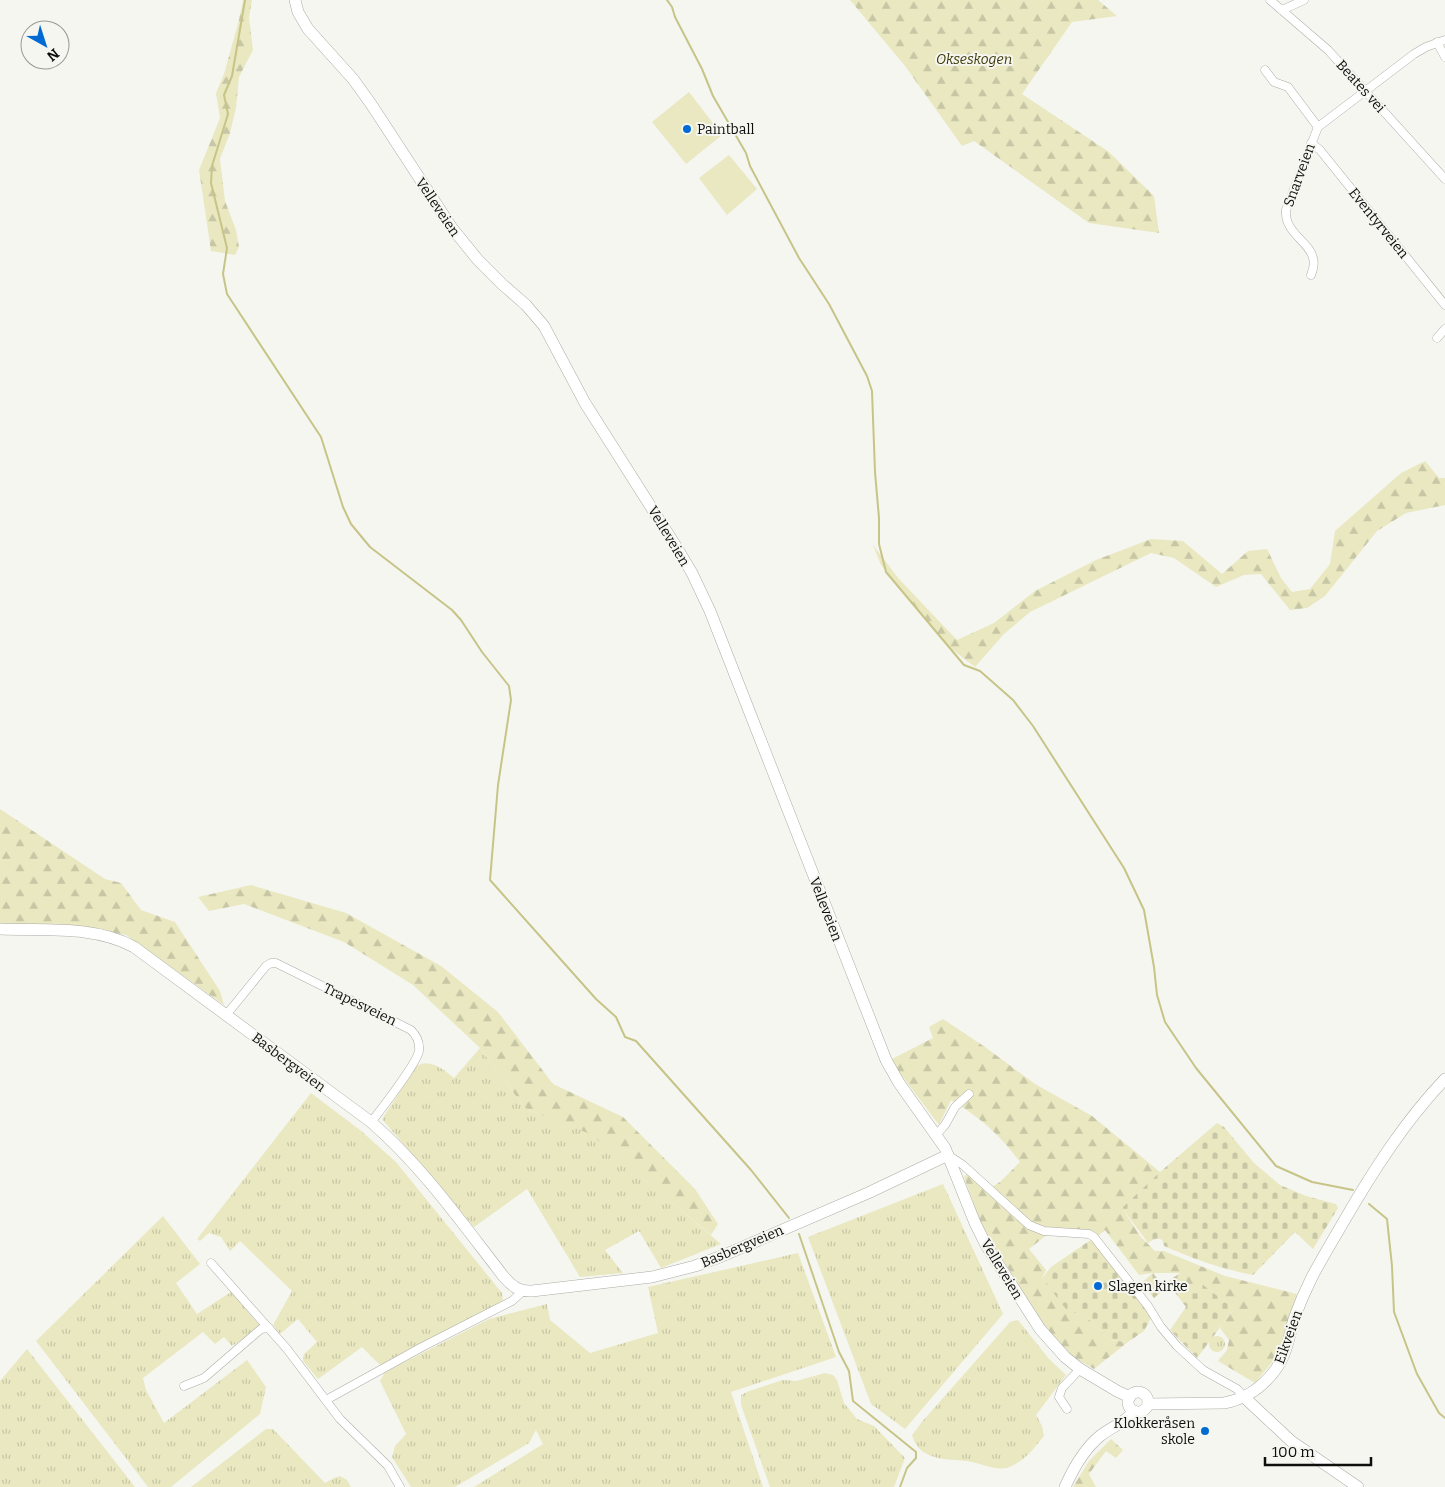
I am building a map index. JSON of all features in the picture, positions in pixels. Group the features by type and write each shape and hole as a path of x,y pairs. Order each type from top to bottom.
{"main road":[{"name":"Velleveien","path":"295,0 298,12 308,29 353,79 372,104 452,228 478,260 530,309 544,326 585,403 630,471 692,573 710,611 874,1034 890,1068 948,1155 975,1223 1001,1271 1040,1329 1065,1357 1117,1391 1130,1397"},
{"name":"Basbergveien","path":"0,929 88,932 117,939 134,947 371,1122 410,1159 504,1277 513,1286 522,1291 532,1292 652,1277 695,1266 859,1196 948,1155"},
{"name":"Eikveien","path":"1244,1397 1255,1391 1270,1378 1278,1367 1285,1352 1302,1299 1326,1253 1362,1191 1390,1148 1423,1103 1445,1079"},
{"path":"1134,1410 1129,1404 1130,1397 1136,1392 1146,1396 1148,1404"},
{"path":"1134,1410 1143,1410 1148,1404 1224,1403 1244,1397 1291,1440 1358,1487"},
{"path":"1064,1487 1075,1466 1099,1436 1129,1417 1134,1410"}],"street":[{"name":"Beates vei","path":"1270,0 1328,50 1445,179"},
{"path":"1282,10 1304,0"},
{"path":"1441,41 1445,58"},
{"name":"Snarveien","path":"1311,275 1314,262 1312,255 1290,228 1285,215 1318,127 1414,54 1426,46 1441,41"},
{"name":"Snarveien","path":"1265,70 1274,82 1288,86 1318,127"},
{"name":"Eventyrveien","path":"1311,143 1320,150 1445,305"},
{"path":"1437,338 1445,328"},
{"name":"Trapesveien","path":"227,1014 266,966 270,963 276,963 411,1030 419,1042 417,1057 371,1122"},
{"path":"936,1135 945,1125 955,1107 969,1094"},
{"name":"Velleveien","path":"948,1155 963,1165 1018,1216 1033,1227 1056,1232 1092,1235 1148,1306 1176,1346 1203,1370 1237,1389 1244,1397"},
{"path":"211,1263 269,1328 340,1419 388,1466 400,1487"},
{"path":"326,1400 422,1347 512,1302 522,1291"},
{"path":"184,1386 204,1378 261,1328 269,1328"},
{"path":"1067,1409 1059,1397 1062,1388 1080,1368"}],"green space":[{"path":"243,0 252,0 249,18 253,50 239,77 236,108 230,133 220,159 225,201 236,230 239,247 235,255 211,251 199,170 220,118 216,93 224,74"},
{"name":"Okseskogen","path":"850,0 1098,0 1117,16 1072,22 1022,94 1109,152 1154,196 1159,233 1089,223 974,141 962,146 905,66"},
{"name":"Paintball","path":"689,92 722,135 686,164 652,122"},
{"name":"Paintball","path":"729,155 757,189 727,215 699,178"},
{"path":"1425,461 1439,478 1445,478 1445,505 1406,513 1377,531 1325,596 1307,608 1290,610 1261,574 1244,575 1216,587 1174,558 1151,553 1030,612 1004,634 975,667 949,647 881,565 873,545 899,579 957,640 994,623 1035,591 1096,560 1151,539 1183,541 1222,574 1248,551 1267,549 1281,578 1292,592 1310,589 1330,564 1335,531 1401,473"},
{"path":"0,809 105,879 121,883 141,910 175,922 220,991 224,1005 126,935 85,927 0,925"},
{"path":"251,885 346,913 441,966 498,1012 553,1084 623,1117 695,1189 718,1224 711,1235 590,1134 525,1108 480,1048 413,985 344,942 244,904 209,911 198,897"},
{"path":"943,1019 1035,1084 1092,1116 1160,1172 1122,1208 1141,1237 1155,1251 1164,1251 1225,1276 1297,1294 1278,1355 1255,1383 1218,1361 1227,1350 1229,1340 1220,1328 1234,1309 1202,1284 1195,1294 1180,1273 1139,1275 1105,1230 1097,1237 1091,1238 1048,1234 1029,1249 1046,1270 1042,1278 1083,1313 1109,1340 1128,1342 1094,1369 1073,1357 1051,1337 982,1226 964,1177 968,1172 992,1187 1000,1182 1020,1162 989,1127 951,1100 939,1125 890,1060 933,1038 929,1027"},
{"path":"480,1048 525,1108 590,1133 721,1244 661,1268 639,1231 605,1250 623,1273 580,1277 527,1189 474,1227 382,1119 417,1066 427,1063 432,1064 454,1078"},
{"path":"311,1093 360,1130 396,1162 502,1293 503,1302 382,1367 362,1347 318,1379 303,1361 304,1354 317,1342 298,1319 280,1334 273,1325 292,1291 240,1241 230,1251 221,1237 209,1233 200,1241 197,1239"},
{"path":"1217,1123 1224,1127 1254,1163 1280,1185 1306,1196 1336,1204 1338,1208 1313,1249 1295,1232 1253,1275 1219,1267 1186,1255 1164,1246 1160,1239 1155,1239 1148,1243 1122,1208"},
{"path":"943,1184 1003,1314 905,1429 871,1404 808,1237"},
{"path":"163,1216 200,1264 176,1283 197,1314 231,1292 261,1327 232,1346 224,1337 215,1344 203,1332 143,1378 146,1390 164,1423 247,1360 266,1387 260,1414 171,1487 148,1487 36,1341"},
{"path":"1092,1239 1145,1307 1151,1318 1144,1331 1128,1342 1109,1340 1083,1313 1069,1313 1042,1278 1051,1267"},
{"path":"798,1253 836,1357 731,1392 763,1487 474,1487 543,1444 536,1430 529,1443 455,1487 411,1487 392,1457 395,1446 406,1434 380,1381 385,1372 489,1319 547,1304 550,1320 590,1353 658,1333 648,1287"},
{"path":"1153,1273 1165,1289 1154,1298 1141,1283"},
{"path":"1180,1273 1195,1294 1202,1284 1234,1309 1197,1358 1170,1330 1186,1307 1167,1282"},
{"path":"1018,1320 1049,1359 1066,1375 1036,1415 1042,1426 1044,1436 1024,1458 1004,1468 994,1468 967,1461 940,1459 930,1456 917,1445 912,1435 1010,1322"},
{"path":"1214,1336 1220,1336 1225,1341 1223,1350 1214,1352 1209,1347 1209,1341"},
{"path":"27,1349 135,1487 0,1487 0,1381"},
{"path":"825,1373 833,1375 837,1380 844,1403 857,1419 874,1426 905,1458 894,1487 770,1487 741,1405 741,1395 783,1380 796,1381"},
{"path":"266,1429 273,1429 325,1483 340,1476 347,1480 351,1487 191,1487"},
{"path":"1111,1439 1123,1450 1116,1458 1106,1451 1089,1474 1096,1487 1073,1487 1089,1461"}],"waterway":[{"path":"245,0 232,76 224,95 228,114 212,166 211,183 227,248 223,274 227,294 321,437 343,507 351,524 370,547 452,610 509,686 511,700 498,785 490,880 596,999 616,1017 625,1037 636,1041 751,1170 789,1218"},
{"path":"667,0 702,69 713,96 746,153 750,166 799,258 829,304 867,376 872,391 879,544 886,572 964,665 980,671 1013,700 1033,726 1124,868 1144,910 1157,995 1165,1022 1196,1068 1276,1166 1312,1182 1353,1190"},
{"path":"1369,1204 1387,1219 1394,1312 1417,1374 1439,1413 1445,1418"},
{"path":"799,1234 839,1352 849,1371 853,1401 916,1452 916,1458 907,1468 900,1487"}],"place":[{"name":"Paintball","path":"687,129"},
{"name":"Slagen kirke","path":"1098,1286"},
{"name":"Klokkeråsen skole","path":"1205,1431"}]}
